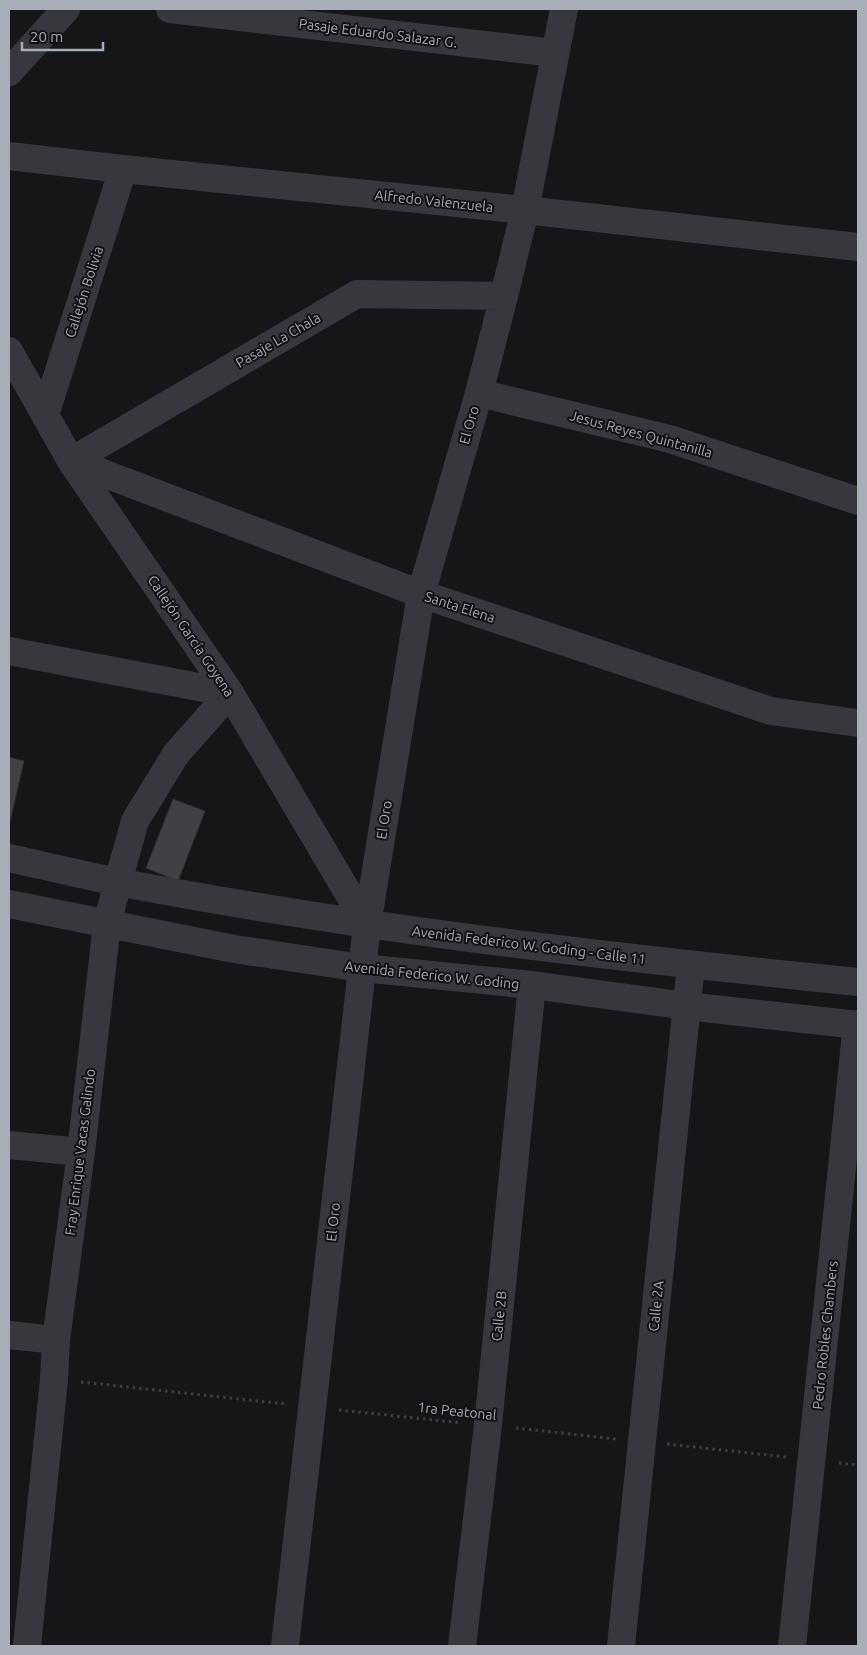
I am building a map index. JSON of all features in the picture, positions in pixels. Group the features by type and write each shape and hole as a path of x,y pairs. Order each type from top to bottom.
{"street":[{"path":"9,72 66,9"},
{"name":"Pasaje Eduardo Salazar G.","path":"170,9 555,54"},
{"name":"El Oro","path":"285,1646 367,925 421,594 479,392 504,296 525,210 564,9"},
{"name":"Alfredo Valenzuela","path":"9,156 858,247"},
{"name":"Callejón Bolivia","path":"45,415 123,169"},
{"name":"Pasaje La Chala","path":"71,461 357,294 504,296"},
{"name":"Callejón García Goyena","path":"9,351 71,461 230,692 367,925"},
{"name":"Jesus Reyes Quintanilla","path":"479,392 670,439 858,502"},
{"name":"Santa Elena","path":"71,461 421,594 771,711 858,723"},
{"path":"9,651 230,692"},
{"name":"Fray Enrique Vacas Galindo","path":"27,1646 54,1379 56,1340 82,1152 107,924 135,821 176,754 230,692"},
{"path":"9,858 118,882 367,925"},
{"name":"Avenida Federico W. Goding","path":"9,904 234,948 362,968 532,985 687,1006 858,1024"},
{"name":"Avenida Federico W. Goding - Calle 11","path":"367,925 691,965"},
{"path":"691,965 858,982"},
{"name":"Calle 2A","path":"621,1646 691,965"},
{"name":"Calle 2B","path":"462,1646 488,1426 532,985"},
{"name":"Pedro Robles Chambers","path":"792,1646 858,1024"},
{"path":"9,1145 82,1152"},
{"path":"9,1335 56,1340"}],"path":[{"name":"1ra Peatonal","path":"54,1379 858,1465"}],"building":[{"path":"9,757 24,761 9,826"},
{"path":"173,799 205,811 178,881 146,868"}]}
